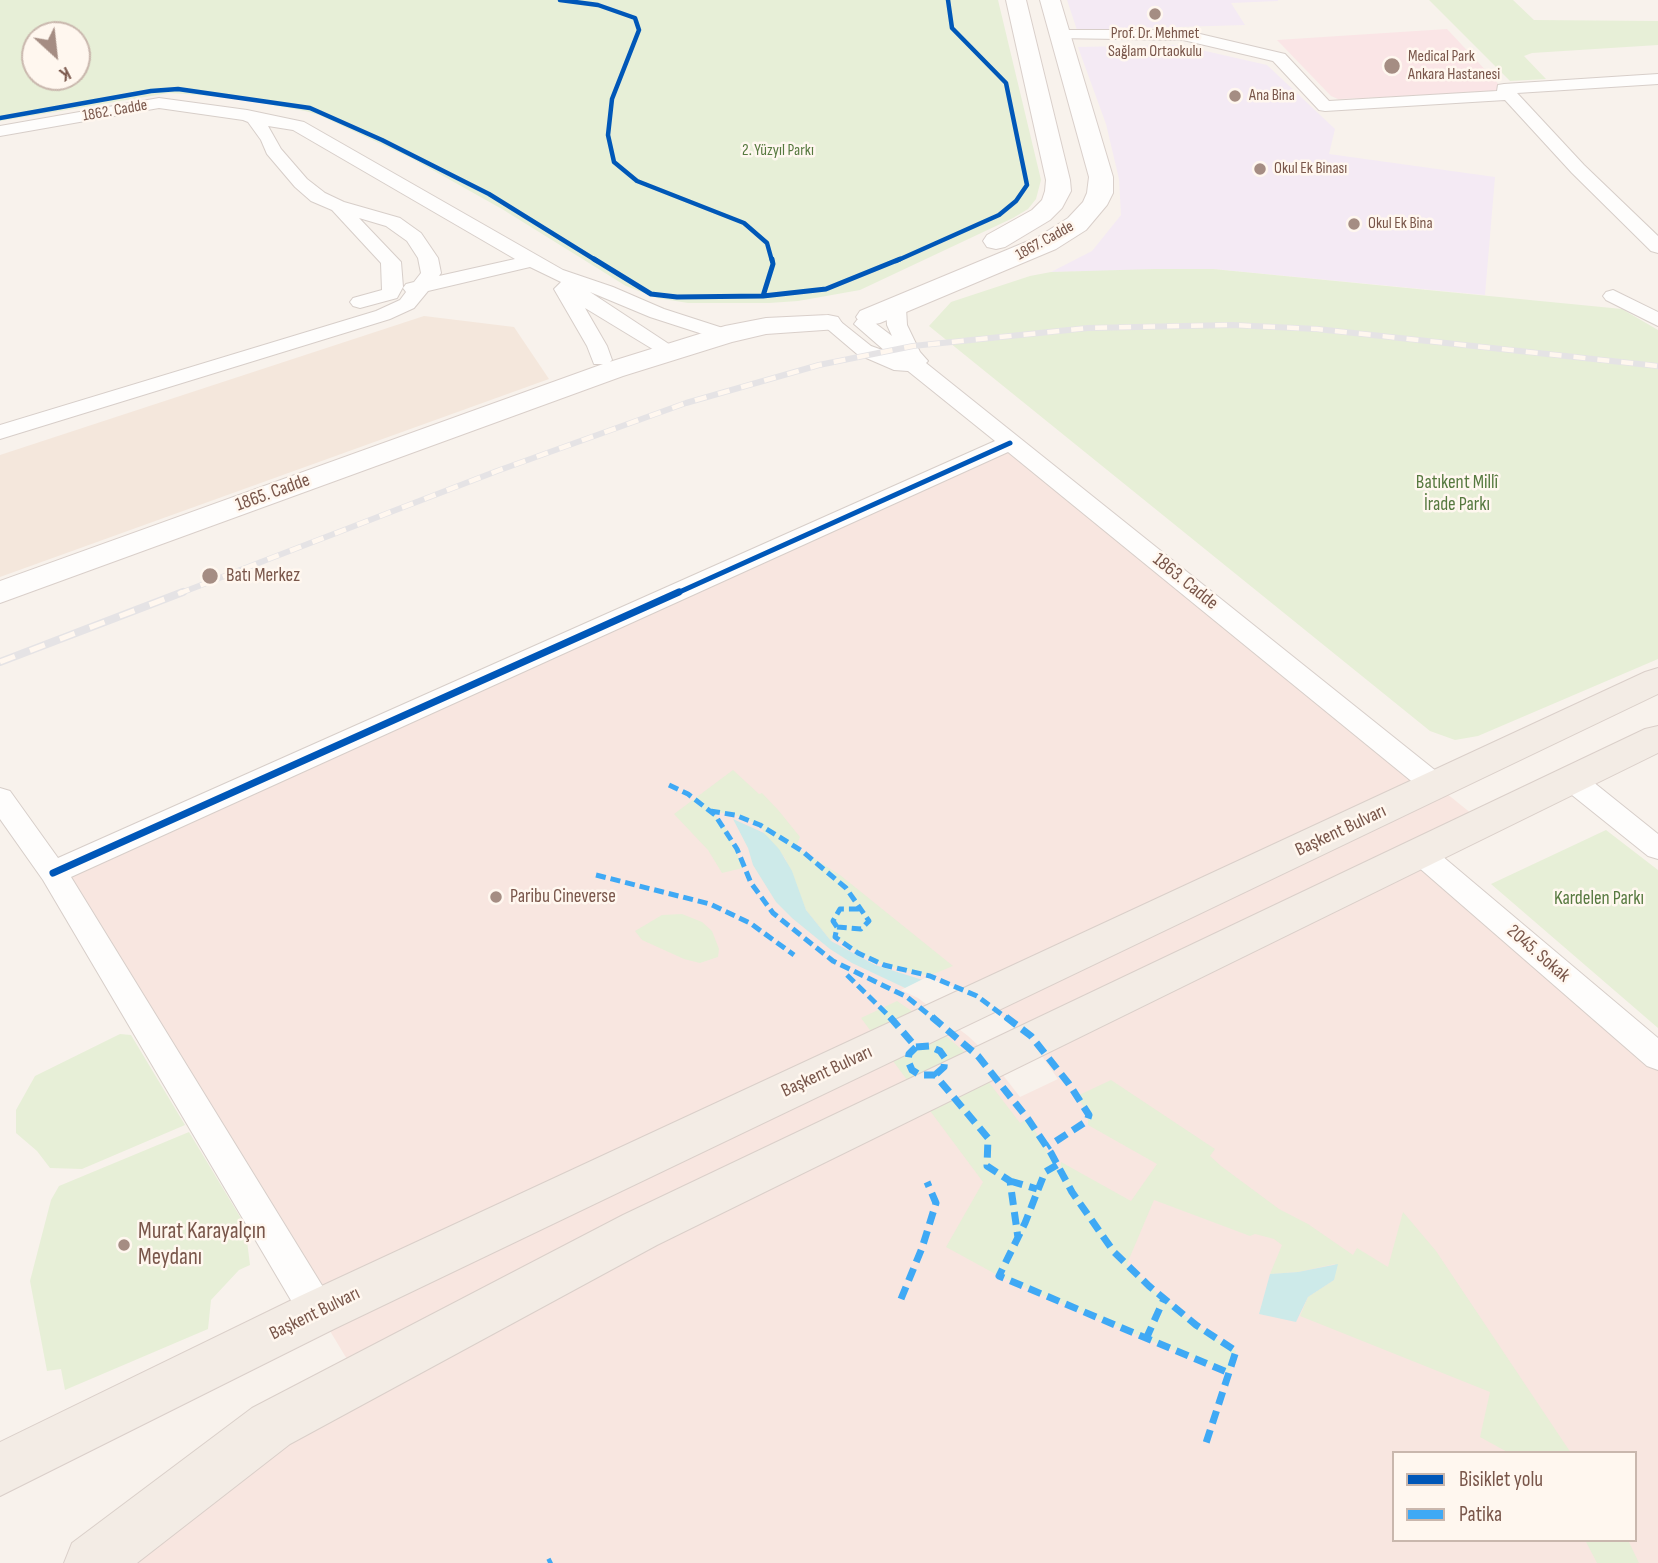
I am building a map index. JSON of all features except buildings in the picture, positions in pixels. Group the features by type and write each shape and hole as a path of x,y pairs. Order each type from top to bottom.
{"main road":[{"name":"Başkent Bulvarı","path":"0,1470 318,1312 1658,680"},
{"path":"92,1563 271,1426 640,1230 1658,738"}],"street":[{"name":"1867. Cadde","path":"852,316 914,279 1018,230 1041,215 1053,203 1058,191 1058,180 1016,0"},
{"name":"1867. Cadde","path":"852,316 1047,243 1077,224 1094,205 1100,193 1101,177 1050,0"},
{"path":"1024,35 1183,35 1279,57 1325,106 1509,94"},
{"path":"1658,79 1504,89 1578,169 1658,247"},
{"name":"1862. Cadde","path":"0,131 159,103 298,126 556,274"},
{"path":"0,432 383,314 407,304 431,273 428,258 414,237 393,222 337,206 318,197 301,183 273,150 270,140 254,118"},
{"path":"337,206 391,262 393,288 390,294"},
{"path":"0,416 175,358 390,294 531,261"},
{"path":"556,274 692,326 725,335"},
{"path":"556,274 600,310 663,346"},
{"path":"556,274 597,346 601,360"},
{"path":"1613,296 1658,320"},
{"path":"852,316 864,350 932,379"},
{"path":"852,316 932,379"},
{"path":"852,316 897,325 911,355 932,379"},
{"name":"1865. Cadde","path":"0,593 546,394 663,346 692,326 718,318 852,316"},
{"name":"1865. Cadde","path":"546,394 569,373 601,360 766,326 852,316"},
{"name":"1863. Cadde","path":"932,379 1436,786"},
{"path":"53,873 1010,443"},
{"path":"1572,780 1658,849"},
{"path":"0,798 53,873 318,1312"},
{"name":"2045. Sokak","path":"1419,852 1658,1057"}],"shaded area":[{"name":"Prof. Dr. Mehmet Sağlam Ortaokulu","path":"1067,0 1278,1 1231,3 1245,25 1077,30"},
{"name":"Medical Park Ankara Hastanesi","path":"1447,29 1506,92 1338,99 1331,96 1277,40"},
{"path":"1179,45 1267,65 1335,129 1329,154 1495,177 1485,295 1213,269 1051,272 1092,251 1121,215 1119,179 1106,124 1078,47"},
{"path":"424,316 514,327 549,379 0,577 0,455"},
{"path":"1010,443 1482,822 1420,851 1658,1057 1658,1563 92,1563 359,1379 53,873"}],"green space":[{"name":"2. Yüzyıl Parkı","path":"0,0 998,0 1041,180 1036,199 1028,209 860,290 798,301 688,303 657,298 626,286 502,209 411,158 319,115 229,97 169,93 0,121"},
{"path":"1429,0 1513,0 1534,20 1658,21 1658,45 1532,53 1524,56 1546,79 1510,81"},
{"name":"Batıkent Millî İrade Parkı","path":"1213,269 1622,309 1658,330 1658,659 1478,736 1455,740 1430,731 929,326 951,302 1030,276 1051,272"},
{"path":"733,770 759,794 762,793 779,811 800,837 796,847 840,875 953,966 929,976 884,965 858,953 835,937 831,941 806,910 785,858 760,825 735,815 712,811 727,830 743,868 722,873 708,850 674,814"},
{"name":"Kardelen Parkı","path":"1606,830 1658,870 1658,1028 1491,884"},
{"path":"682,914 702,922 712,931 719,949 718,957 700,963 684,959 642,940 635,931 662,915"},
{"path":"897,1001 938,1029 968,1055 1020,1123 1028,1119 1060,1172 1061,1162 1131,1201 1157,1164 1088,1125 1088,1115 1077,1096 1111,1080 1215,1149 1210,1156 1279,1209 1308,1224 1353,1255 1357,1248 1388,1267 1403,1212 1436,1251 1570,1451 1505,1451 1480,1437 1490,1392 1300,1316 1308,1297 1334,1280 1335,1264 1298,1272 1270,1274 1282,1245 1274,1239 1255,1234 1250,1236 1154,1200 1127,1264 1196,1325 1236,1351 1229,1373 999,1276 946,1247 983,1182 861,1018"},
{"path":"120,1034 131,1035 185,1125 82,1169 50,1168 37,1151 16,1133 16,1110 35,1076"},
{"path":"189,1132 245,1225 250,1265 239,1270 211,1300 208,1329 65,1390 61,1369 47,1371 30,1281 51,1200 59,1186"},
{"path":"1586,1542 1629,1542 1639,1563 1597,1563"}],"water":[{"path":"733,819 764,833 779,849 792,871 806,910 831,941 875,965 926,981 987,1050 920,995 852,963 792,918 776,902 753,865 748,848"},
{"path":"1338,1264 1334,1280 1308,1297 1296,1322 1259,1314 1270,1274"}],"pier":[{"path":"927,977 952,986 1000,1015 1033,1043 1058,1079 1020,1097 985,1052 968,1036 918,998 901,990"}],"railway":[{"path":"178,594 497,471 686,403 819,365 913,346 1088,328 1232,325 1317,329 1658,366"},
{"path":"0,662 183,592"}],"marked path":[{"path":"669,785 688,794 715,815 737,849 751,883 773,913 833,961 907,997 978,1056 1028,1119 1051,1153 1072,1192 1114,1252 1149,1286 1196,1325 1236,1351 1206,1443"},
{"path":"710,811 735,815 760,825 802,851 846,888 869,921 861,929 837,927 835,937 858,953 884,965 930,976 977,996 1031,1036 1069,1084 1089,1115 1087,1121 1047,1147"},
{"path":"596,875 710,904 750,923 794,955"},
{"path":"837,927 833,921 840,909 862,909"},
{"path":"847,975 876,1001 916,1047 909,1054 908,1061 912,1070 920,1075 935,1075 988,1138 987,1166 1010,1181 1018,1238"},
{"path":"916,1047 929,1046 940,1051 945,1058 944,1067 935,1075"},
{"path":"1057,1165 1045,1172 1025,1223 999,1276 1229,1373"},
{"path":"1010,1181 1037,1189"},
{"path":"901,1299 922,1248 936,1203 927,1182"},
{"path":"1146,1339 1164,1299"},
{"path":"548,1563 552,1561"}],"cycle path":[{"path":"560,0 598,5 635,18 639,30 612,99 608,135 614,162 637,181 744,223 767,243 773,264 763,296"},
{"path":"0,118 151,91 178,89 310,108 382,140 489,194 651,294 677,297 763,296 826,289 999,215 1016,201 1027,185 1006,83 952,28 948,0"},
{"path":"53,873 1010,443"}],"place":[{"name":"Prof. Dr. Mehmet Sağlam Ortaokulu","path":"1155,14"},
{"name":"Medical Park Ankara Hastanesi","path":"1392,66"},
{"name":"Ana Bina","path":"1235,96"},
{"name":"Okul Ek Binası","path":"1260,169"},
{"name":"Okul Ek Bina","path":"1354,224"},
{"name":"Batı Merkez","path":"210,576"},
{"name":"Paribu Cineverse","path":"496,897"},
{"name":"Murat Karayalçın Meydanı","path":"124,1245"}]}
